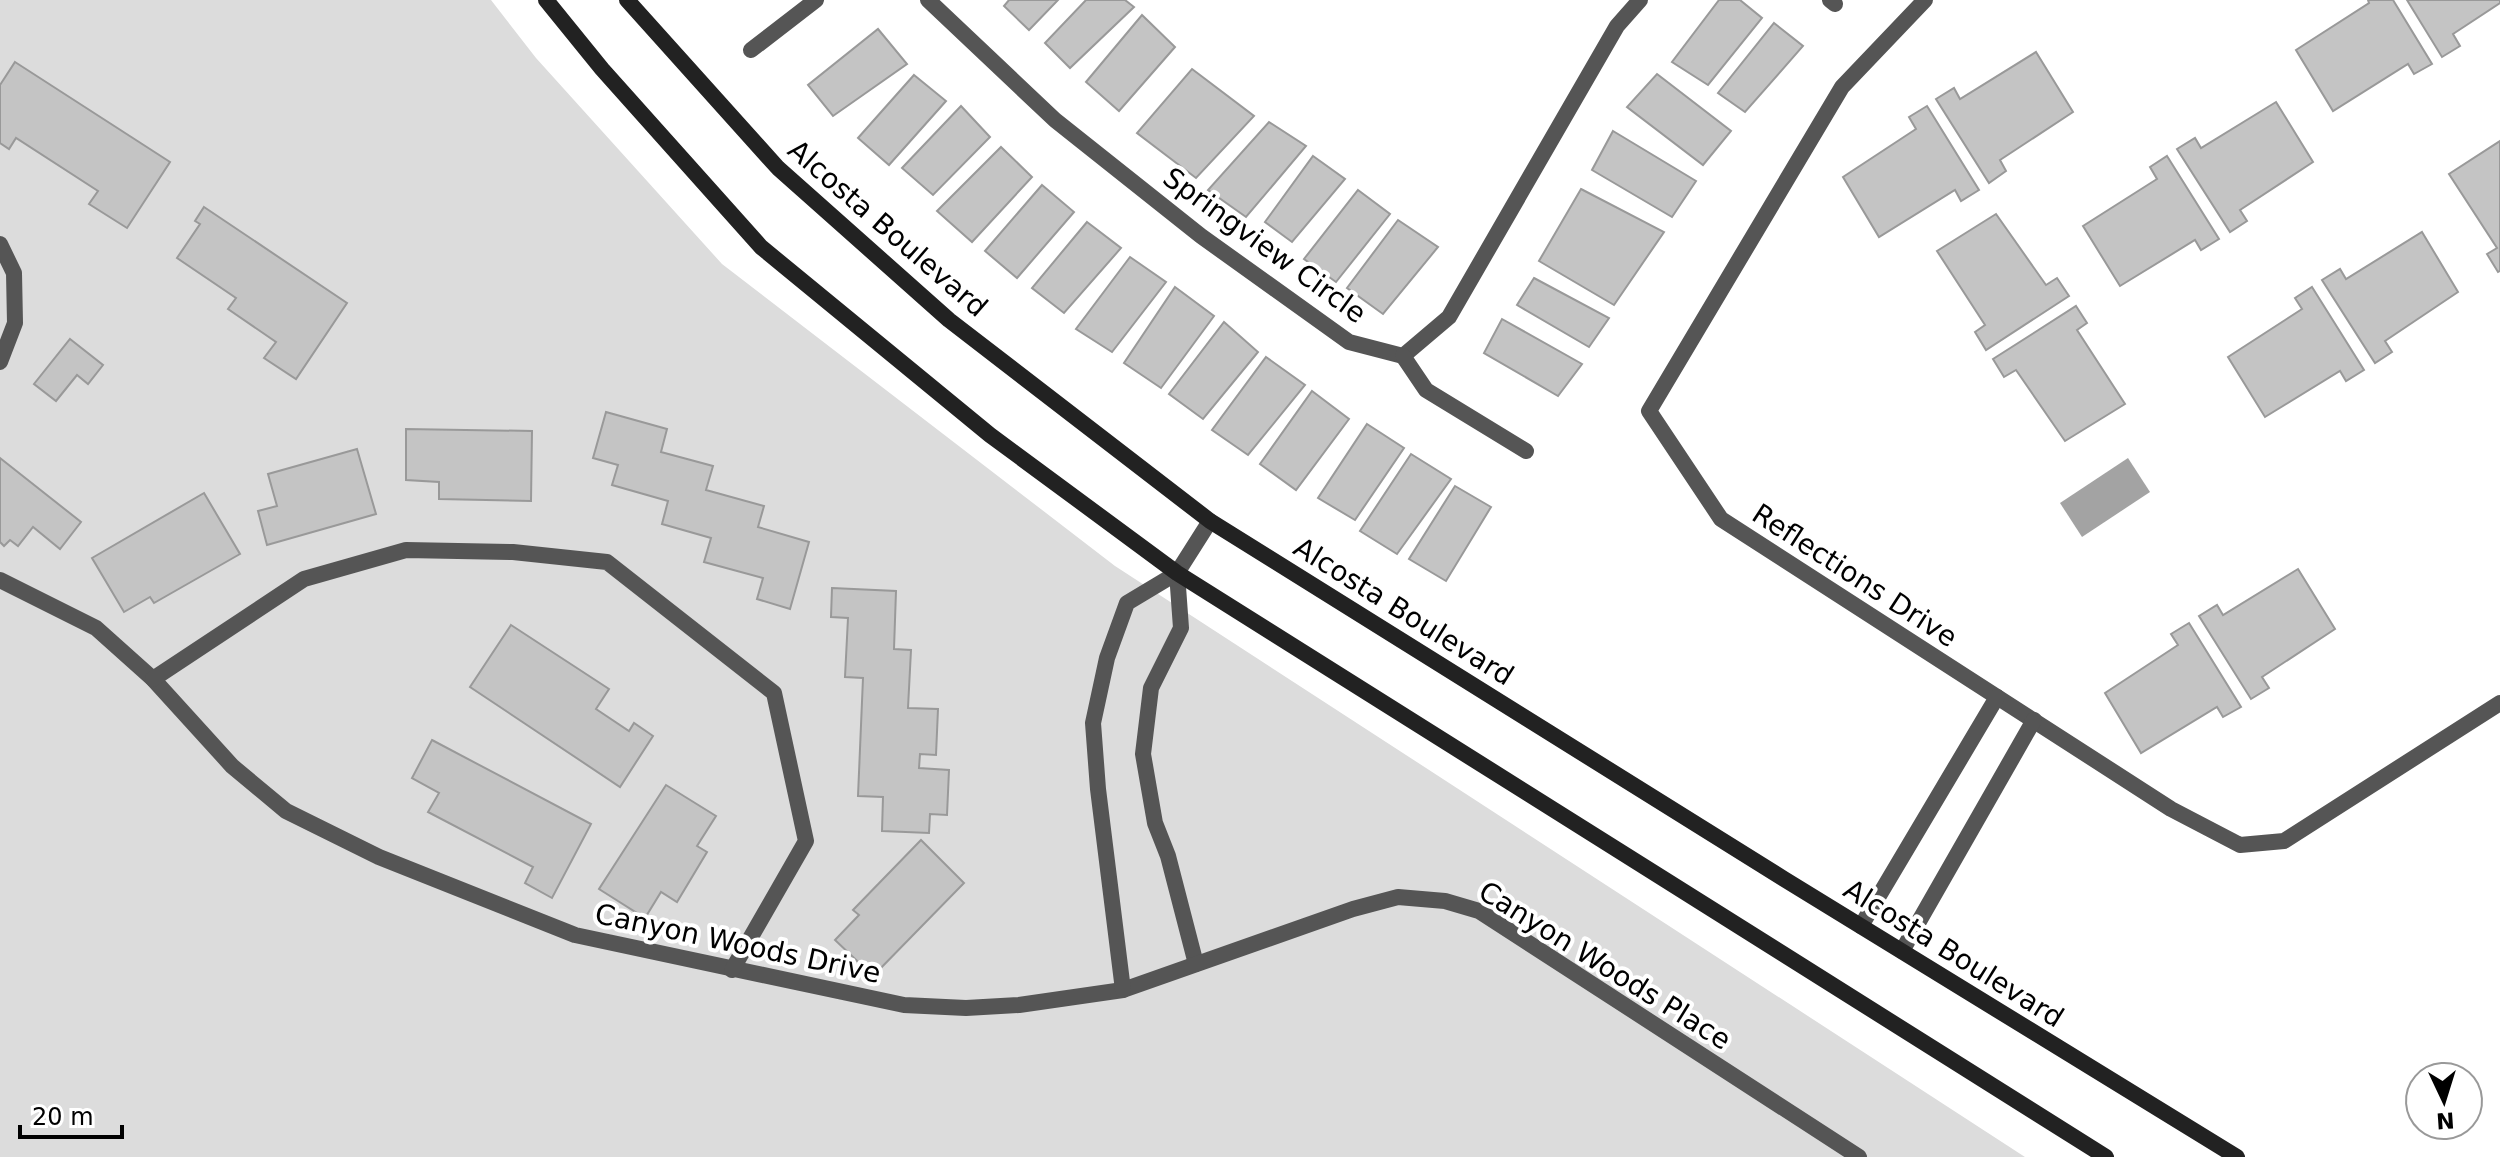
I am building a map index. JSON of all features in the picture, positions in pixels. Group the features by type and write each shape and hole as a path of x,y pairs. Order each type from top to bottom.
{"main road":[{"path":"546,0 602,69 761,247 990,435 1177,573 2106,1157"},
{"name":"Alcosta Boulevard","path":"627,0 790,178 949,320 1210,521 2237,1157"}],"street":[{"path":"751,50 816,0"},
{"name":"Springview Circle","path":"928,0 1055,120 1201,236 1349,342 1403,356"},
{"path":"1526,451 1426,390 1403,356 1449,317 1617,26 1640,0"},
{"name":"Reflections Drive","path":"1925,0 1842,87 1649,411 1721,519 2171,809 2240,845 2284,841 2500,703"},
{"path":"0,244 14,273 15,323 0,362"},
{"path":"1123,990 1099,803 1093,723 1107,658 1127,603 1177,573 1210,521"},
{"path":"153,679 304,579 406,550 513,552 607,562 774,693 806,841 732,970"},
{"path":"1177,573 1181,628 1151,688 1143,754 1155,823 1168,856 1196,964"},
{"name":"Canyon Woods Drive","path":"0,580 96,628 153,679 232,766 286,811 379,857 575,935 904,1005 1019,1005 1123,990"},
{"path":"1861,926 1997,697"},
{"path":"1902,951 2034,720"},
{"name":"Canyon Woods Place","path":"1123,990 1353,909 1398,897 1445,901 1479,911 1859,1157"}],"shaded area":[{"path":"0,0 491,0 536,58 722,264 1115,566 2025,1157 0,1157"},
{"path":"2128,458 2150,492 2082,537 2060,503"}],"building":[{"path":"1009,0 1058,0 1029,30 1004,6"},
{"path":"1086,0 1125,0 1134,7 1070,68 1045,43"},
{"path":"1719,0 1740,0 1762,18 1708,85 1672,62"},
{"path":"2368,0 2393,0 2432,64 2414,74 2408,64 2333,111 2296,50 2369,3"},
{"path":"2407,0 2500,0 2500,3 2453,34 2460,46 2442,57"},
{"path":"1142,15 1175,47 1119,111 1086,82"},
{"path":"1774,23 1803,46 1745,112 1718,93"},
{"path":"878,29 907,64 833,116 808,85"},
{"path":"2036,52 2073,112 2000,160 2006,171 1989,183 1936,99 1954,88 1960,99"},
{"path":"15,62 170,162 127,228 89,204 98,191 16,138 9,149 0,143 0,85"},
{"path":"1192,69 1254,116 1196,178 1137,133"},
{"path":"1657,74 1731,131 1703,165 1627,107"},
{"path":"914,75 946,101 889,165 858,138"},
{"path":"2276,102 2313,162 2240,210 2247,221 2230,232 2177,149 2195,138 2201,148"},
{"path":"961,106 990,137 933,195 902,168"},
{"path":"1927,106 1979,190 1961,201 1955,190 1879,237 1843,177 1916,129 1909,117"},
{"path":"1269,122 1306,146 1246,217 1208,190"},
{"path":"1613,131 1696,181 1672,217 1592,170"},
{"path":"2500,141 2498,272 2487,254 2497,248 2449,174"},
{"path":"1001,147 1032,177 972,242 937,211"},
{"path":"1313,156 1345,179 1292,242 1265,222"},
{"path":"2167,156 2219,239 2201,250 2195,240 2120,286 2083,226 2157,179 2150,167"},
{"path":"1042,185 1074,212 1017,278 985,251"},
{"path":"1581,189 1664,232 1614,305 1539,261"},
{"path":"1358,190 1390,214 1336,282 1304,259"},
{"path":"204,207 347,303 296,379 264,358 276,342 228,309 236,298 177,258 200,224 195,221"},
{"path":"1996,214 2046,285 2057,278 2069,296 1986,350 1975,332 1985,325 1937,251"},
{"path":"1398,220 1438,247 1383,314 1347,288"},
{"path":"1087,222 1121,248 1064,313 1032,288"},
{"path":"2422,232 2458,292 2385,341 2392,352 2375,363 2322,280 2340,269 2346,279"},
{"path":"1130,257 1166,282 1112,352 1076,329"},
{"path":"1534,278 1609,318 1589,347 1517,305"},
{"path":"1175,287 1214,316 1161,388 1124,363"},
{"path":"2312,287 2364,370 2346,381 2340,371 2265,417 2228,357 2302,309 2295,298"},
{"path":"2076,306 2087,323 2077,330 2125,404 2065,441 2016,370 2004,377 1993,359"},
{"path":"1502,319 1582,364 1558,396 1484,353"},
{"path":"1224,322 1258,352 1203,419 1169,394"},
{"path":"70,339 103,365 88,384 77,375 56,401 34,384"},
{"path":"1266,357 1305,385 1248,455 1212,430"},
{"path":"1312,391 1349,419 1296,490 1260,464"},
{"path":"606,412 667,429 661,452 713,466 706,490 764,506 758,527 809,542 790,609 757,599 763,578 704,562 711,538 662,524 668,501 612,485 618,465 593,458"},
{"path":"1367,424 1404,448 1355,520 1318,498"},
{"path":"406,429 532,431 531,501 439,499 439,482 406,480"},
{"path":"357,449 376,514 267,545 258,511 277,506 268,474"},
{"path":"1411,454 1451,479 1397,554 1360,531"},
{"path":"0,458 81,522 60,549 33,527 18,546 10,540 4,546 0,542"},
{"path":"1455,486 1491,507 1446,581 1409,559"},
{"path":"204,493 240,554 154,603 150,597 124,612 92,558"},
{"path":"2298,569 2335,629 2262,677 2269,688 2251,699 2199,616 2217,605 2223,615"},
{"path":"832,588 896,591 894,649 911,650 908,708 938,709 936,755 920,754 919,768 949,770 947,815 930,814 929,833 882,831 883,797 858,796 863,678 845,677 848,618 831,617"},
{"path":"2189,623 2241,707 2223,717 2217,707 2141,753 2105,693 2178,645 2171,634"},
{"path":"511,625 609,689 596,709 629,731 634,723 653,736 620,787 470,687"},
{"path":"432,740 591,824 552,898 525,883 533,867 428,812 439,793 412,778"},
{"path":"666,785 716,816 697,846 707,852 677,902 661,892 645,918 599,889"},
{"path":"921,840 964,883 873,976 835,940 859,915 853,910"}]}
